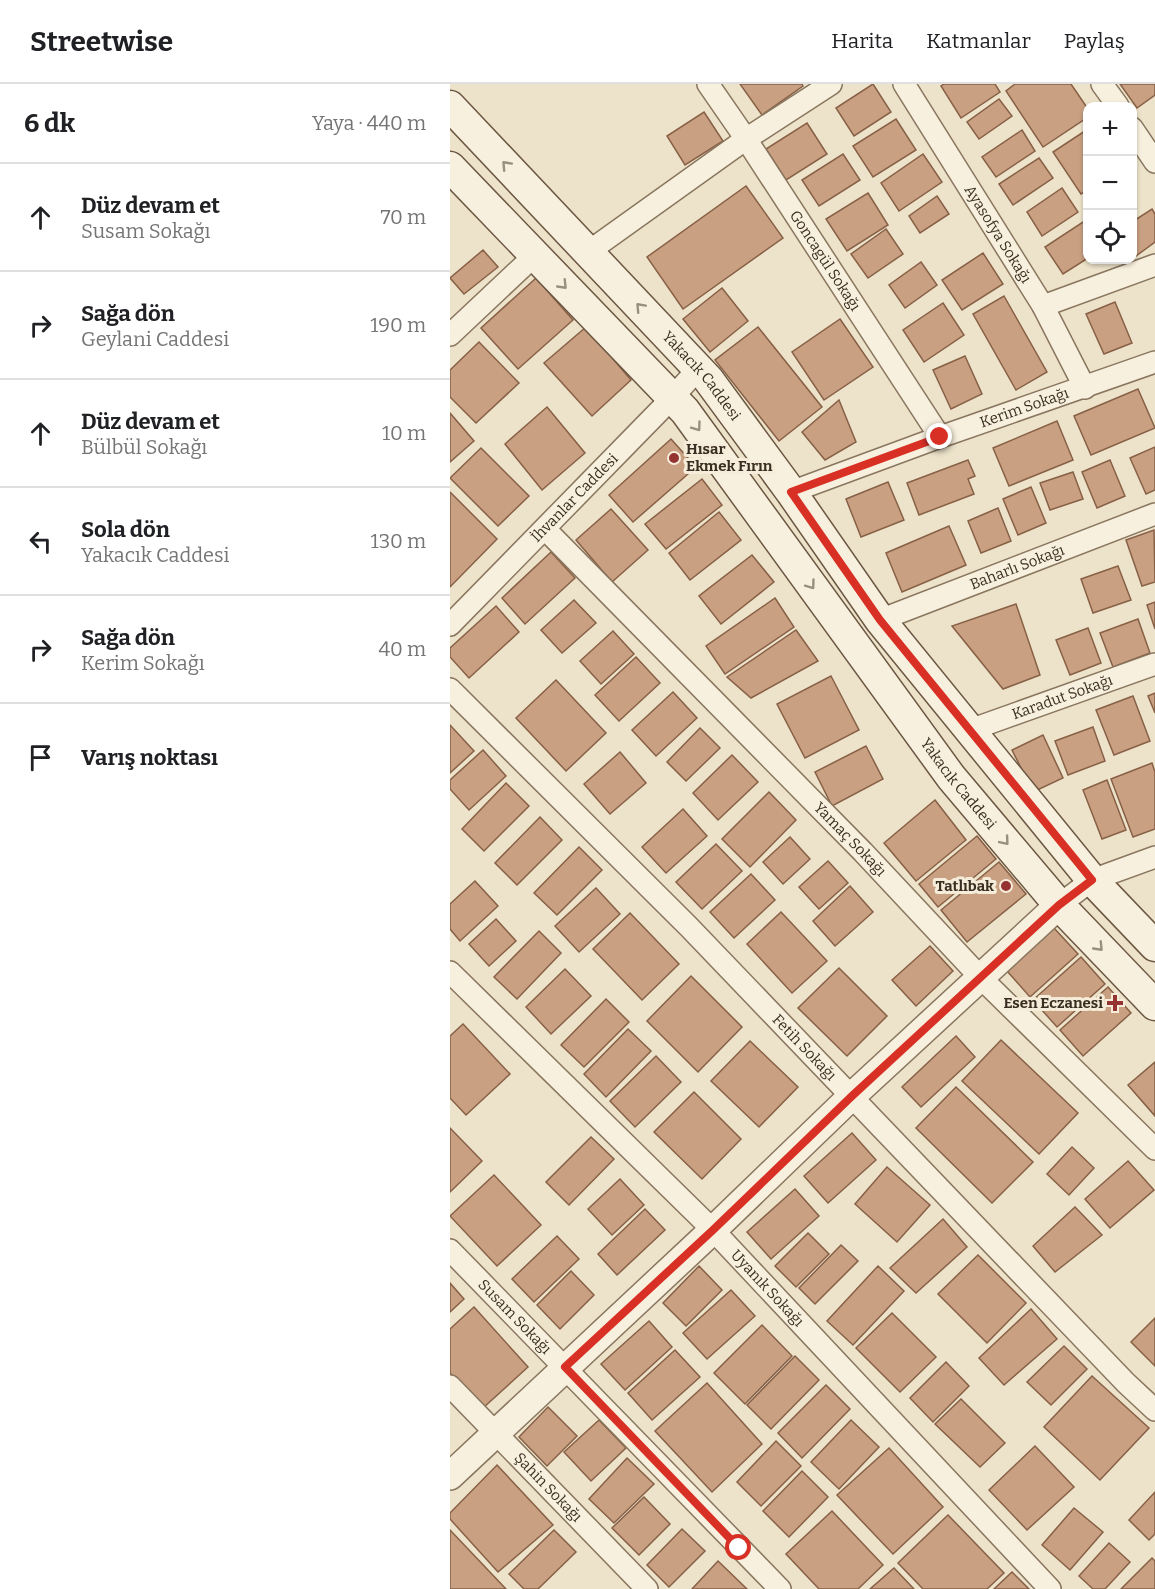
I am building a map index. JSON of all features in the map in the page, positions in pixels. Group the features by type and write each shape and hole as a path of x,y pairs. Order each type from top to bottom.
{"main road":[{"name":"Yakacık Caddesi","path":"450,106 708,379 791,492 880,620 1092,880 1155,946"},
{"name":"Yakacık Caddesi","path":"450,167 685,411 951,777 1059,905 1155,1005"}],"street":[{"name":"Goncagül Sokağı","path":"708,84 940,437"},
{"path":"588,252 746,139 831,84"},
{"name":"Ayasofya Sokağı","path":"904,84 1043,306 1084,388"},
{"path":"1102,84 1115,102"},
{"path":"1137,135 1155,162"},
{"path":"450,336 535,255"},
{"path":"1043,306 1155,265"},
{"name":"Kerim Sokağı","path":"791,492 1155,362"},
{"name":"İhvanlar Caddesi","path":"450,625 698,369"},
{"name":"Baharlı Sokağı","path":"880,620 1155,514"},
{"name":"Yamaç Sokağı","path":"545,529 809,797 981,978 1155,1149"},
{"name":"Karadut Sokağı","path":"970,730 1155,664"},
{"name":"Fetih Sokağı","path":"450,689 689,927 1126,1383 1155,1410"},
{"path":"450,1476 713,1230 852,1096 1059,905 1092,880 1155,857"},
{"name":"Uyanık Sokağı","path":"450,972 713,1230 1050,1589"},
{"name":"Susam Sokağı","path":"450,1250 780,1589"},
{"name":"Şahin Sokağı","path":"450,1386 647,1589"}],"building":[{"path":"740,84 802,84 803,86 762,115"},
{"path":"873,84 891,112 854,136 836,108"},
{"path":"944,84 995,84 1000,92 961,118 941,86"},
{"path":"1015,84 1071,84 1083,102 1083,120 1043,147 1006,91"},
{"path":"1120,84 1155,84 1155,95 1137,108 1137,102 1133,102"},
{"path":"999,99 1012,116 979,139 967,122"},
{"path":"704,112 723,141 685,165 667,136"},
{"path":"896,119 916,150 873,177 853,146"},
{"path":"807,123 827,154 786,180 766,149"},
{"path":"1022,130 1035,151 996,177 982,157"},
{"path":"1083,132 1083,193 1081,194 1053,152"},
{"path":"843,154 860,180 819,206 802,180"},
{"path":"923,154 942,182 899,211 881,183"},
{"path":"1039,158 1053,178 1013,205 999,184"},
{"path":"746,186 783,238 683,309 647,257"},
{"path":"1062,188 1078,212 1042,236 1027,212"},
{"path":"868,193 888,225 847,251 826,219"},
{"path":"937,196 949,214 920,233 909,216"},
{"path":"1152,209 1155,214 1155,242 1137,255 1137,219"},
{"path":"1083,222 1083,261 1063,274 1045,247"},
{"path":"886,229 903,254 868,278 851,254"},
{"path":"483,250 498,267 464,294 450,278"},
{"path":"983,253 1003,284 962,310 942,280"},
{"path":"921,262 937,285 905,308 889,285"},
{"path":"536,278 573,320 518,369 481,328"},
{"path":"722,288 748,321 710,352 683,319"},
{"path":"1004,296 1047,372 1016,390 973,314"},
{"path":"1115,302 1132,343 1104,354 1086,314"},
{"path":"943,303 964,335 924,362 903,330"},
{"path":"840,319 873,367 824,400 792,352"},
{"path":"586,327 631,380 592,416 544,363"},
{"path":"758,327 822,407 779,441 715,360"},
{"path":"479,342 519,383 476,423 450,397 450,370"},
{"path":"965,356 982,394 951,409 933,370"},
{"path":"1138,389 1155,428 1091,455 1074,416"},
{"path":"839,400 856,442 825,460 802,432"},
{"path":"547,407 585,453 542,490 505,444"},
{"path":"450,413 474,441 450,462"},
{"path":"1057,421 1073,460 1009,486 993,448"},
{"path":"671,439 696,467 633,522 609,495"},
{"path":"1155,447 1155,490 1146,494 1130,458"},
{"path":"481,448 529,496 498,526 450,478"},
{"path":"968,460 975,476 968,479 974,494 919,515 907,483"},
{"path":"1110,460 1125,496 1097,508 1082,472"},
{"path":"1073,472 1083,499 1050,510 1040,483"},
{"path":"702,479 722,505 666,549 645,524"},
{"path":"888,482 904,520 861,537 846,499"},
{"path":"1031,487 1046,523 1018,535 1003,499"},
{"path":"450,492 497,539 450,587"},
{"path":"998,508 1011,541 981,553 968,521"},
{"path":"611,509 648,550 612,582 576,540"},
{"path":"719,512 741,540 690,580 669,553"},
{"path":"949,526 966,565 902,592 886,553"},
{"path":"1154,530 1155,582 1142,586 1126,540"},
{"path":"551,552 575,578 525,624 502,598"},
{"path":"752,555 774,582 721,624 699,596"},
{"path":"1118,566 1131,600 1093,613 1081,579"},
{"path":"775,598 794,627 725,674 706,646"},
{"path":"574,600 596,623 562,653 541,630"},
{"path":"1155,602 1155,629 1147,605"},
{"path":"1016,604 1040,675 1003,689 952,626"},
{"path":"496,606 519,632 469,678 450,657 450,648"},
{"path":"1138,619 1150,653 1113,667 1100,633"},
{"path":"1088,628 1101,663 1070,675 1056,640"},
{"path":"796,630 818,661 751,698 727,677"},
{"path":"613,631 634,654 601,684 580,661"},
{"path":"636,657 660,683 619,721 595,695"},
{"path":"831,676 859,730 805,758 777,704"},
{"path":"556,680 606,733 566,771 516,718"},
{"path":"673,692 697,718 656,756 632,730"},
{"path":"1155,693 1155,713 1148,696"},
{"path":"1133,696 1150,741 1114,755 1096,710"},
{"path":"450,725 474,751 450,773"},
{"path":"1093,727 1105,761 1068,775 1055,741"},
{"path":"700,728 720,748 686,781 667,762"},
{"path":"1043,735 1063,778 1033,792 1012,750"},
{"path":"866,746 883,779 832,806 815,772"},
{"path":"483,750 506,776 469,810 450,789 450,780"},
{"path":"620,752 646,783 610,814 584,784"},
{"path":"732,755 758,782 718,820 693,793"},
{"path":"1152,763 1155,772 1155,829 1133,837 1111,779"},
{"path":"1107,780 1126,830 1102,839 1083,790"},
{"path":"506,783 529,806 484,851 462,829"},
{"path":"769,792 796,820 750,867 722,839"},
{"path":"935,800 966,840 916,881 884,843"},
{"path":"683,809 707,836 666,873 642,847"},
{"path":"540,817 562,840 517,885 495,863"},
{"path":"977,836 996,859 938,907 919,884"},
{"path":"790,837 810,859 783,884 763,862"},
{"path":"716,844 742,871 702,909 676,882"},
{"path":"579,847 602,870 557,915 534,893"},
{"path":"828,861 848,883 819,909 799,887"},
{"path":"999,862 1026,894 967,942 941,910"},
{"path":"751,874 775,900 734,938 710,912"},
{"path":"475,881 498,906 460,941 450,929 450,904"},
{"path":"850,886 873,912 835,946 813,921"},
{"path":"596,888 620,914 579,952 555,926"},
{"path":"781,912 827,961 792,993 747,944"},
{"path":"630,913 679,964 642,1000 593,949"},
{"path":"496,919 516,941 489,966 469,944"},
{"path":"1054,928 1078,954 1030,997 1007,971"},
{"path":"539,931 561,953 517,999 494,977"},
{"path":"930,946 953,971 916,1006 892,980"},
{"path":"1081,957 1105,984 1057,1027 1033,1000"},
{"path":"839,968 887,1016 847,1056 798,1008"},
{"path":"565,969 591,996 551,1034 526,1007"},
{"path":"691,976 742,1027 698,1072 647,1021"},
{"path":"1108,987 1131,1013 1083,1056 1060,1030"},
{"path":"606,999 629,1022 584,1067 561,1045"},
{"path":"463,1024 510,1074 466,1115 450,1098 450,1036"},
{"path":"628,1029 651,1051 606,1097 584,1074"},
{"path":"956,1036 975,1057 921,1107 902,1087"},
{"path":"1001,1040 1078,1113 1039,1154 962,1081"},
{"path":"750,1041 798,1087 759,1127 711,1081"},
{"path":"656,1056 681,1082 635,1127 610,1101"},
{"path":"1155,1062 1155,1116 1128,1085"},
{"path":"956,1087 1033,1162 992,1203 916,1128"},
{"path":"694,1092 741,1139 702,1179 654,1132"},
{"path":"450,1128 482,1161 450,1192"},
{"path":"852,1133 876,1160 828,1203 804,1176"},
{"path":"591,1137 614,1159 569,1205 546,1182"},
{"path":"1072,1147 1094,1168 1069,1195 1047,1174"},
{"path":"1128,1161 1154,1190 1110,1228 1085,1199"},
{"path":"887,1167 930,1205 897,1242 855,1204"},
{"path":"494,1175 541,1225 497,1266 450,1216"},
{"path":"620,1179 644,1205 612,1235 588,1209"},
{"path":"795,1189 819,1216 771,1259 747,1232"},
{"path":"1075,1207 1102,1235 1055,1272 1033,1246"},
{"path":"645,1209 665,1230 617,1275 598,1254"},
{"path":"943,1219 967,1247 916,1293 890,1268"},
{"path":"808,1233 829,1254 796,1287 775,1266"},
{"path":"557,1236 579,1259 534,1302 512,1279"},
{"path":"841,1245 858,1261 815,1304 799,1288"},
{"path":"978,1255 1026,1303 987,1343 938,1294"},
{"path":"699,1266 722,1290 686,1326 663,1303"},
{"path":"878,1266 904,1291 853,1345 827,1321"},
{"path":"571,1271 594,1295 560,1329 537,1305"},
{"path":"450,1283 464,1299 450,1312"},
{"path":"731,1290 755,1316 707,1359 683,1333"},
{"path":"474,1307 528,1367 483,1408 450,1373 450,1329"},
{"path":"1031,1309 1057,1339 1004,1385 979,1358"},
{"path":"892,1313 936,1357 900,1392 856,1348"},
{"path":"1155,1318 1155,1366 1131,1342"},
{"path":"649,1321 672,1347 625,1390 601,1364"},
{"path":"762,1325 792,1356 745,1404 714,1373"},
{"path":"1064,1346 1087,1369 1051,1405 1027,1382"},
{"path":"675,1350 700,1377 652,1420 628,1393"},
{"path":"795,1356 819,1380 771,1429 747,1405"},
{"path":"946,1362 969,1386 933,1422 910,1398"},
{"path":"1092,1376 1149,1428 1100,1480 1044,1427"},
{"path":"707,1383 762,1444 712,1492 655,1431"},
{"path":"826,1385 850,1409 802,1458 778,1433"},
{"path":"961,1399 1005,1443 980,1467 935,1424"},
{"path":"548,1407 577,1436 547,1466 519,1437"},
{"path":"599,1420 626,1448 591,1481 564,1452"},
{"path":"851,1420 879,1447 839,1489 811,1462"},
{"path":"776,1441 801,1466 761,1506 737,1482"},
{"path":"1035,1446 1074,1487 1027,1530 989,1490"},
{"path":"889,1448 943,1507 893,1554 837,1495"},
{"path":"627,1458 654,1484 614,1523 589,1499"},
{"path":"497,1465 553,1525 498,1572 450,1519 450,1513"},
{"path":"802,1471 828,1497 789,1537 763,1511"},
{"path":"1155,1492 1155,1534 1149,1540 1129,1520"},
{"path":"644,1497 670,1524 639,1555 612,1528"},
{"path":"1074,1508 1103,1532 1070,1570 1042,1545"},
{"path":"832,1511 883,1565 858,1589 819,1589 786,1554"},
{"path":"948,1515 1004,1573 987,1589 923,1589 898,1563"},
{"path":"682,1529 705,1551 669,1587 647,1565"},
{"path":"450,1530 506,1589 450,1589"},
{"path":"554,1530 576,1552 538,1589 524,1589 509,1574"},
{"path":"1109,1543 1130,1562 1105,1589 1093,1589 1079,1576"},
{"path":"1152,1558 1155,1561 1155,1589 1121,1589"},
{"path":"718,1561 747,1589 692,1589"},
{"path":"894,1568 914,1589 870,1589"},
{"path":"1012,1572 1029,1589 994,1589"}],"place":[{"name":"Hısar Ekmek Fırın","path":"674,458"},
{"name":"Tatlıbak","path":"1006,886"},
{"name":"Esen Eczanesi","path":"1115,1003"}],"route":[{"path":"739,1548 565,1367 713,1230 852,1096 1059,905 1092,880 880,620 791,492 940,437"}]}
